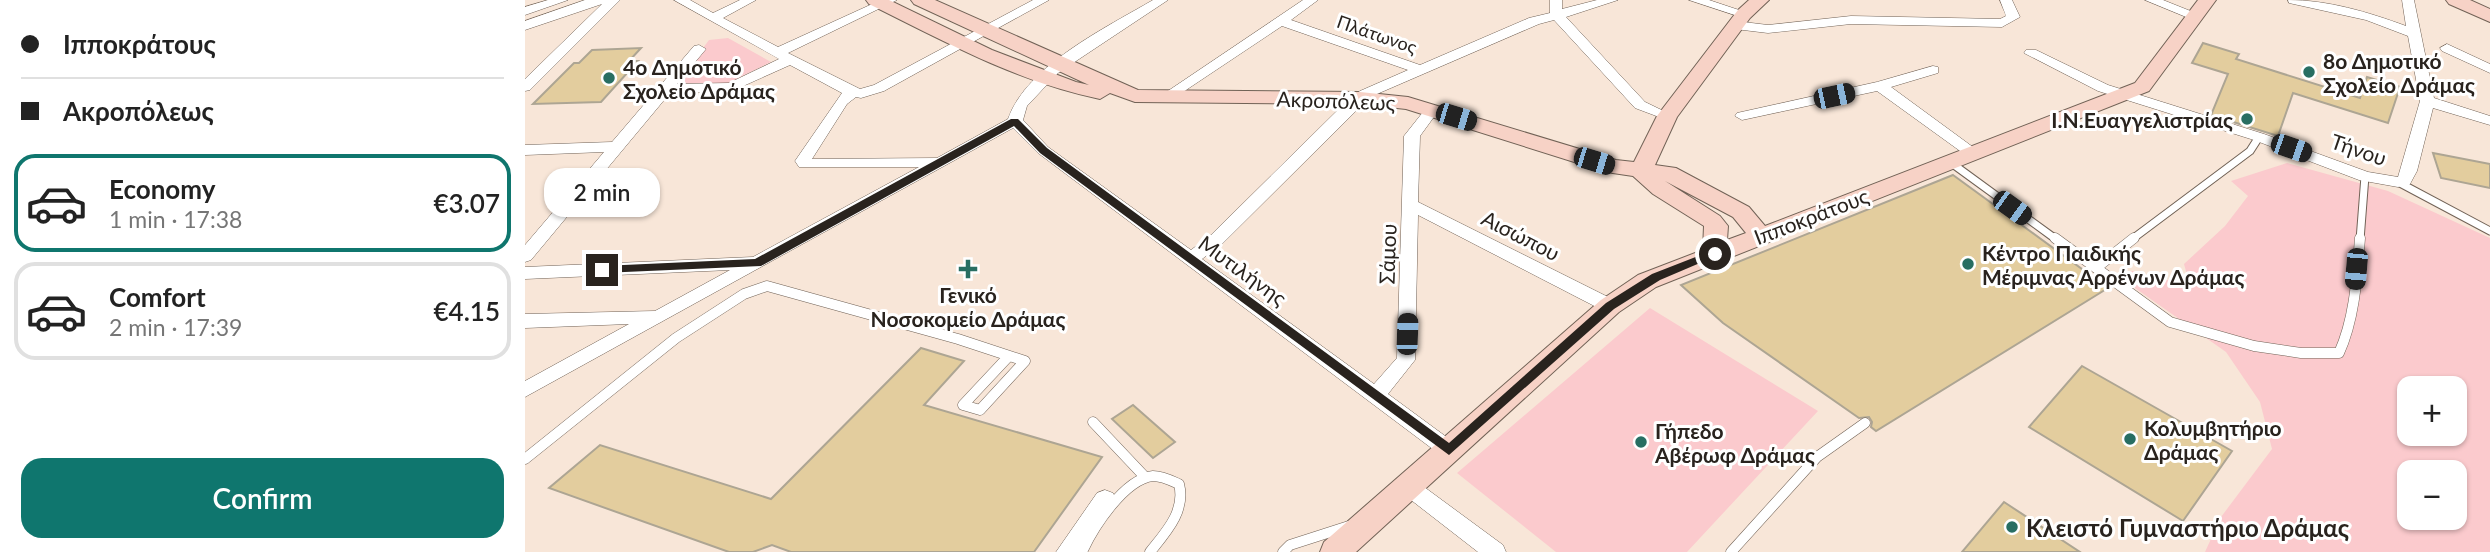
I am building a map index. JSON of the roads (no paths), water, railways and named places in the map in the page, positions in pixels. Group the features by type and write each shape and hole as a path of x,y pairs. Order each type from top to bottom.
{"street":[{"path":"525,12 563,0"},
{"path":"525,26 584,4 604,0"},
{"path":"525,87 614,0"},
{"path":"680,0 783,57 852,93 860,94 874,90 1043,0"},
{"path":"712,18 751,0"},
{"name":"Ακροπόλεως","path":"920,0 1135,96 1396,100 1614,167 1641,172 1661,189 1712,220 1716,226 1715,254"},
{"path":"525,390 1015,121 1022,101 1042,78 1162,0"},
{"path":"1166,97 1312,0"},
{"path":"1191,259 1217,239 1360,98 1556,7 1612,0"},
{"path":"1695,0 1746,13 1768,29 1851,20 2005,22 2011,19 2013,14 2006,0"},
{"path":"2151,0 2202,8"},
{"path":"2294,0 2370,17 2416,34"},
{"name":"Τήνου","path":"2031,53 2079,78 2259,137 2365,176 2398,182 2404,180 2409,171 2427,101 2408,0"},
{"path":"2455,0 2490,16"},
{"path":"665,89 732,87 882,1 1042,78 1094,93 1135,96"},
{"path":"1556,7 1640,105 1667,116"},
{"name":"Ιπποκράτους","path":"1335,552 1610,306 1656,277 2126,94 2148,82 2202,8"},
{"path":"1746,13 1667,116 1641,172 1668,173 1707,192 1741,212 1761,236"},
{"name":"Πλάτωνος","path":"1281,21 1421,70"},
{"path":"525,256 699,48"},
{"path":"2447,48 2490,69"},
{"path":"1742,116 1880,86 1933,70"},
{"path":"1880,86 1972,153"},
{"path":"852,93 842,101 803,161 805,164 939,162"},
{"path":"2427,101 2490,121"},
{"name":"Σάμου","path":"1375,395 1406,360 1412,136 1432,110"},
{"name":"Μυτιλήνης","path":"1015,121 1043,150 1449,450"},
{"path":"525,150 617,147"},
{"name":"Αισώπου","path":"1412,205 1610,306"},
{"path":"525,272 757,263"},
{"path":"525,321 660,317"},
{"path":"1409,487 1495,552"},
{"path":"1067,552 1104,499"}],"lane":[{"path":"2096,268 2183,199 2250,151 2259,137"},
{"path":"1950,162 2155,313 2183,327 2291,352 2326,355 2339,353 2345,345 2354,292 2365,176"},
{"path":"2398,182 2490,231"},
{"path":"525,459 676,338 744,294 767,286 958,339 1025,361 980,410 963,405 1008,357"},
{"path":"1093,422 1145,477"},
{"path":"1731,552 1817,457 1865,423"},
{"path":"1082,552 1104,499 1145,477 1167,477 1179,484 1182,490 1178,512 1150,552"},
{"path":"1283,552 1290,545 1374,517"}],"place":[{"name":"8ο Δημοτικό Σχολείο Δράμας","path":"2309,72"},
{"name":"4ο Δημοτικό Σχολείο Δράμας","path":"609,78"},
{"name":"Ι.Ν.Ευαγγελιστρίας","path":"2247,119"},
{"name":"Κέντρο Παιδικής Μέριμνας Αρρένων Δράμας","path":"1968,264"},
{"name":"Γενικό Νοσοκομείο Δράμας","path":"968,269"},
{"name":"Κολυμβητήριο Δράμας","path":"2130,439"},
{"name":"Γήπεδο Αβέρωφ Δράμας","path":"1641,442"},
{"name":"Κλειστό Γυμναστήριο Δράμας","path":"2012,527"}]}
